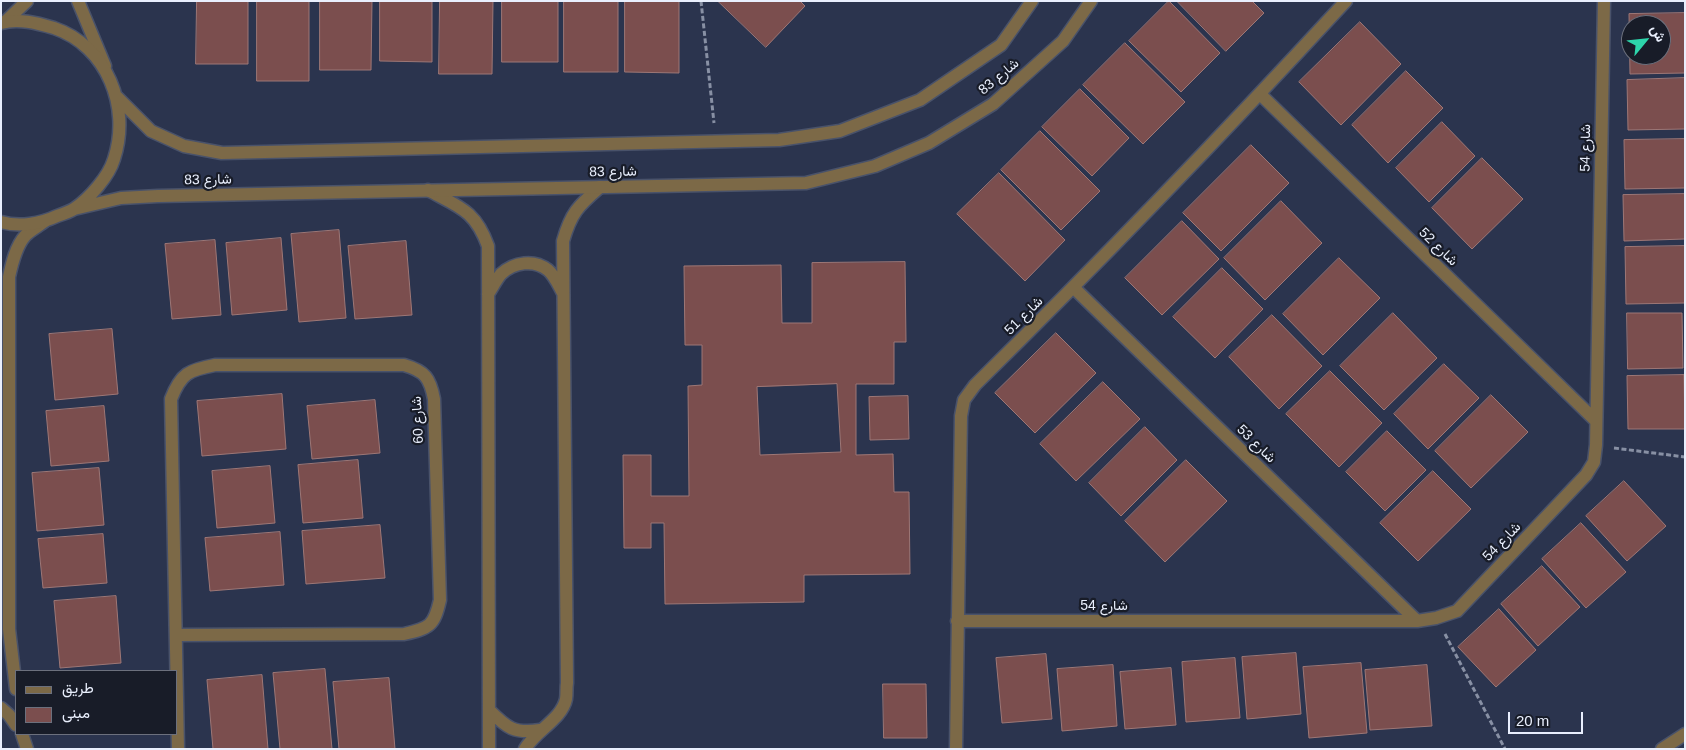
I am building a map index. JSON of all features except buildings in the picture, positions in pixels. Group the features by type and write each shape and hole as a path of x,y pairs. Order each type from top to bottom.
{"street":[{"path":"3,22 27,1"},
{"path":"15,680 9,629 9,277 18,247 26,235 45,222 74,209 98,188 114,160 120,128 117,96 78,1"},
{"name":"شارع 83","path":"117,96 151,131 184,146 222,153 780,140 840,131 920,100 1001,45 1032,1"},
{"name":"شارع 83","path":"74,209 120,198 158,196 806,183 875,166 929,143 993,104 1063,41 1091,1"},
{"name":"شارع 51","path":"956,749 961,416 964,400 975,385 1074,288 1260,94 1346,1"},
{"name":"شارع 54","path":"957,621 1418,621 1436,618 1457,610 1586,475 1594,462 1596,445 1604,1"},
{"path":"3,22 35,22 64,32 89,49 108,73"},
{"name":"شارع 52","path":"1260,94 1596,421"},
{"path":"525,749 540,730 560,712 566,700 564,241 572,216 580,204 600,187"},
{"path":"428,190 472,216 482,229 488,246 489,749"},
{"path":"1,222 11,225 45,222"},
{"path":"488,294 502,274 513,266 528,262 549,270 564,297"},
{"name":"شارع 53","path":"1074,288 1418,621"},
{"name":"شارع 60","path":"176,635 404,634 419,631 432,623 440,600 434,409 431,384 424,374 404,365 215,365 202,367 184,375 177,384 171,399 177,670"},
{"path":"1,708 15,724"},
{"path":"489,710 507,727 517,731 540,730"},
{"path":"1662,749 1685,734"},
{"path":"22,735 27,749"},
{"name":"شارع 60","path":"178,735 178,749"}],"path":[{"path":"701,1 715,141"},
{"path":"1596,445 1685,457"},
{"path":"1436,618 1505,749"}]}
